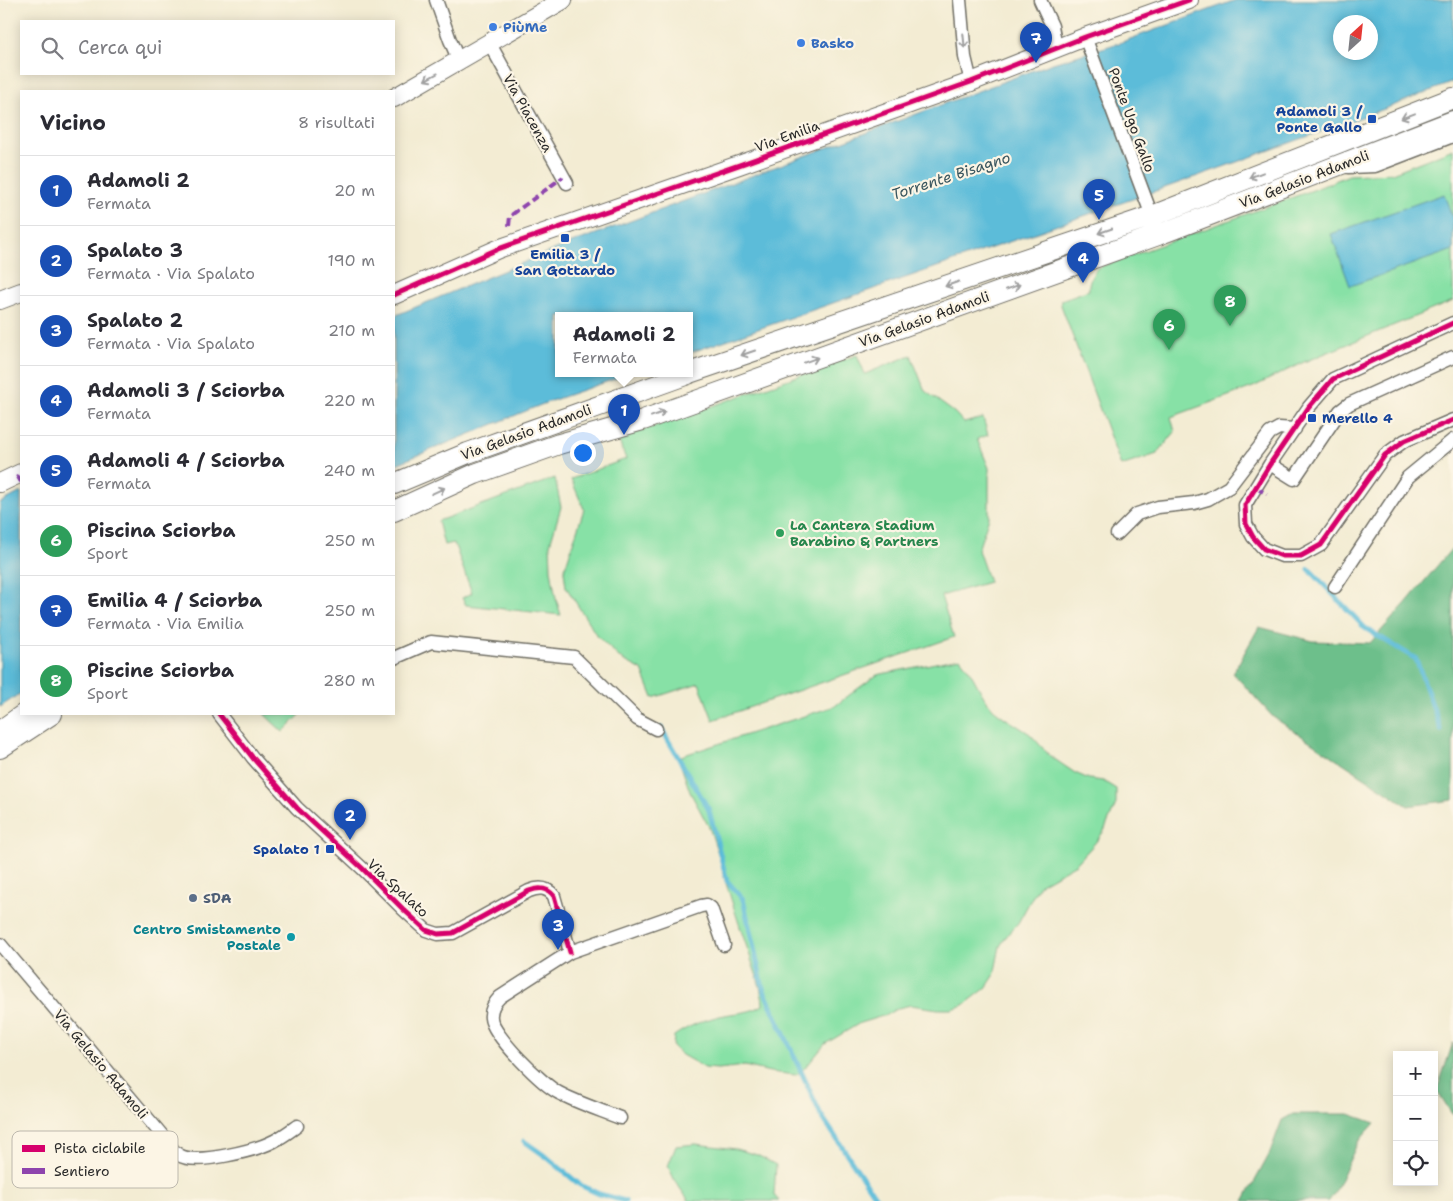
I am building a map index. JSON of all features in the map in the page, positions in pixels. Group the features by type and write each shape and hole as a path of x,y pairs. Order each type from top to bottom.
{"main road":[{"path":"395,97 563,0"},
{"name":"Via Emilia","path":"395,295 498,249 971,82 1056,48 1087,43 1189,0"},
{"name":"Via Gelasio Adamoli","path":"693,372 1453,98"},
{"name":"Via Gelasio Adamoli","path":"395,511 474,474 559,444 643,420 1176,229 1453,121"},
{"path":"0,300 20,292"},
{"name":"Via Gelasio Adamoli","path":"395,484 468,453 680,377"},
{"path":"0,483 20,473"},
{"path":"0,731 23,715"},
{"path":"0,748 50,715"}],"street":[{"path":"436,0 459,61"},
{"path":"960,0 965,57 971,82"},
{"path":"1040,0 1052,26 1056,48"},
{"name":"Ponte Ugo Gallo","path":"1087,43 1149,209"},
{"name":"Via Piacenza","path":"490,44 568,183"},
{"path":"1335,167 1375,166 1453,136"},
{"path":"1149,209 1176,229"},
{"path":"1453,323 1333,379 1309,407 1270,464 1246,505 1246,524 1253,537 1264,548 1282,556 1301,556 1321,545 1385,456 1404,441 1453,420"},
{"path":"1270,464 1294,479 1340,411 1349,404 1453,357"},
{"path":"1118,534 1137,514 1158,507 1194,504 1208,499 1229,487 1270,433 1279,428 1295,430"},
{"path":"1335,587 1408,477 1453,440"},
{"path":"395,658 431,642 574,657 637,719 656,729"},
{"name":"Via Spalato","path":"220,715 253,758 298,808 426,930 438,934 453,933 529,891 543,888 550,891 554,896 570,952"},
{"path":"620,1118 558,1093 520,1061 493,1026 491,1018 492,1007 500,997 570,952 701,906 711,908 724,945"},
{"name":"Via Gelasio Adamoli","path":"0,944 158,1131"},
{"name":"Via Gelasio Adamoli","path":"178,1154 192,1160 236,1153 274,1141 297,1126"}],"green space":[{"path":"1453,149 1453,301 1304,362 1253,387 1171,417 1175,432 1157,454 1121,466 1061,305 1061,300 1089,290 1090,281 1097,268 1313,190 1349,175 1392,173"},
{"name":"La Cantera Stadium Barabino & Partners","path":"857,355 865,374 911,355 925,391 955,413 964,423 983,418 988,435 977,439 989,468 989,517 978,550 989,582 941,596 954,637 713,720 699,683 653,698 642,670 621,659 597,636 566,587 564,571 584,509 571,479 626,459 618,439"},
{"path":"555,478 561,507 550,544 551,570 561,615 466,605 462,598 472,593 454,543 444,545 438,521"},
{"path":"1453,547 1453,800 1408,806 1273,717 1233,673 1259,627 1313,641 1370,643"},
{"path":"960,658 993,709 1030,734 1050,756 1075,773 1089,779 1103,781 1116,789 1116,804 1104,831 1076,864 1039,885 1018,923 1000,946 994,976 986,988 964,1005 951,1009 938,1009 911,1005 860,1023 825,1044 807,1066 796,1075 770,1072 745,1066 718,1069 705,1068 682,1055 673,1047 674,1036 680,1032 705,1020 749,1011 763,1005 760,986 739,925 721,862 709,827 690,792 678,757 835,706 877,675"},
{"path":"265,715 300,715 283,732"},
{"path":"1453,1043 1453,1116 1438,1092"},
{"path":"1293,1114 1349,1114 1375,1123 1358,1142 1329,1201 1244,1201 1269,1155 1282,1120"},
{"path":"696,1144 736,1149 757,1155 776,1165 774,1195 779,1201 689,1201 675,1181 668,1166 676,1146"}],"water":[{"name":"Torrente Bisagno","path":"1236,0 1453,0 1453,82 1387,108 1170,186 693,352 693,312 555,312 555,377 620,377 548,402 395,465 395,316 561,247 1053,63 1122,42"},
{"path":"1444,194 1453,219 1453,250 1350,286 1331,234"},
{"path":"20,493 20,694 0,707 0,503"}],"waterway":[{"path":"1309,569 1365,628 1416,659 1441,730"},
{"path":"661,728 709,810 727,881 743,899 763,988 821,1115 878,1201"},
{"path":"524,1141 580,1185 599,1194 625,1201"}],"marked path":[{"path":"509,226 510,216 563,177"},
{"path":"17,475 20,480"},
{"path":"1256,488 1267,494"}],"cycle path":[{"path":"395,295 498,249 971,82 1085,37 1189,0"},
{"path":"1453,323 1333,379 1309,407 1245,505 1246,524 1253,537 1264,549 1282,556 1301,556 1321,545 1385,455 1404,441 1453,420"},
{"path":"220,715 253,758 297,808 426,930 438,934 453,933 529,891 543,889 549,891 554,896 570,952"}],"place":[{"name":"PiùMe","path":"493,27"},
{"name":"Basko","path":"801,43"},
{"name":"Emilia 4 / Sciorba","path":"1036,63"},
{"name":"Adamoli 3 / Ponte Gallo","path":"1372,119"},
{"name":"Adamoli 4 / Sciorba","path":"1099,220"},
{"name":"Emilia 3 / San Gottardo","path":"565,238"},
{"name":"Adamoli 3 / Sciorba","path":"1083,283"},
{"name":"Piscine Sciorba","path":"1230,326"},
{"name":"Piscina Sciorba","path":"1169,350"},
{"name":"Merello 4","path":"1312,418"},
{"name":"Adamoli 2","path":"624,435"},
{"name":"La Cantera Stadium Barabino & Partners","path":"780,533"},
{"name":"Spalato 3","path":"350,840"},
{"name":"Spalato 1","path":"330,849"},
{"name":"SDA","path":"193,898"},
{"name":"Centro Smistamento Postale","path":"291,937"},
{"name":"Spalato 2","path":"558,950"}]}
